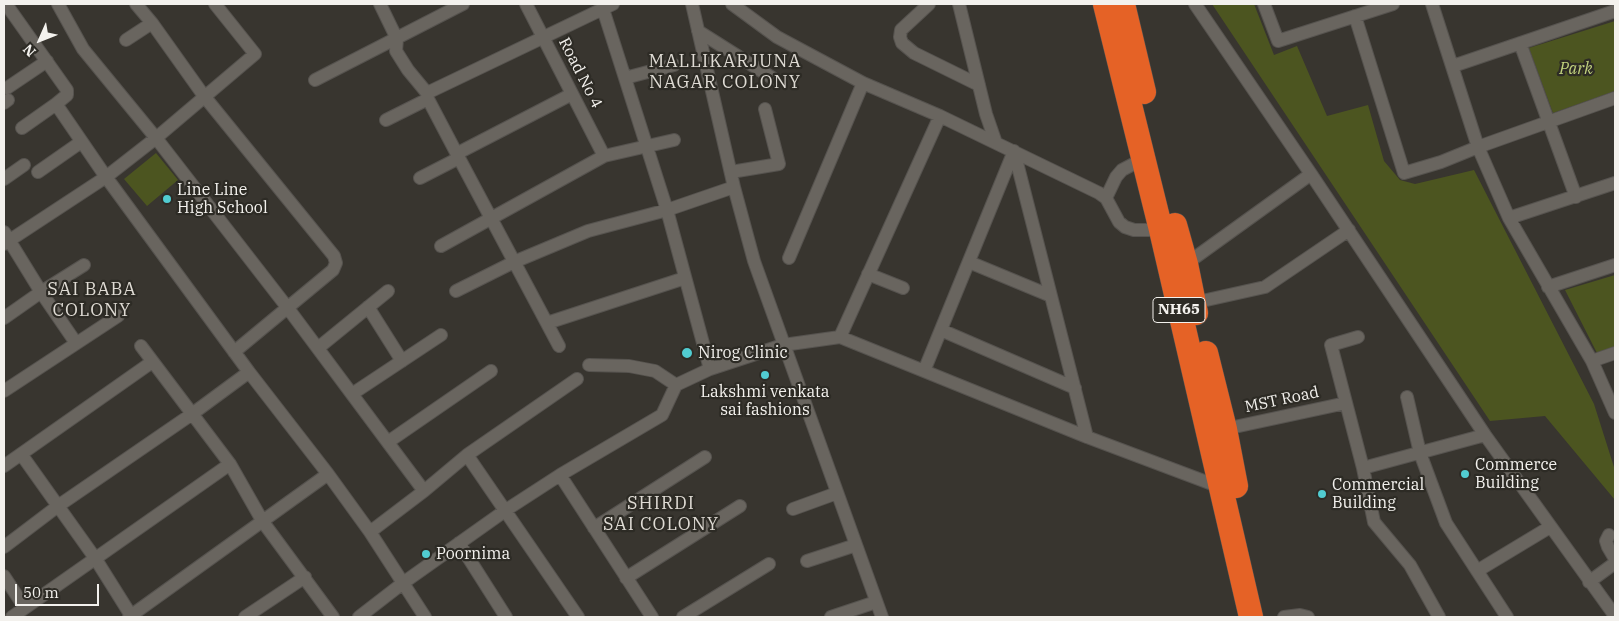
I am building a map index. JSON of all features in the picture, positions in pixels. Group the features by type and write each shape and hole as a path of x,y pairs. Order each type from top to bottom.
{"highway":[{"name":"NH65","path":"1105,4 1161,230 1193,333 1220,487 1251,617"},
{"name":"NH65","path":"1123,4 1174,221 1186,264 1193,303 1193,333"},
{"name":"NH65","path":"1199,360 1225,429 1234,478 1268,617"}],"street":[{"path":"6,4 48,60 67,90 67,95 22,128"},
{"path":"58,4 83,49 156,138 287,307 424,491"},
{"path":"136,4 152,23 204,96 334,256 336,263 333,270 234,352"},
{"path":"76,343 5,239 106,177 156,138 255,54 215,4"},
{"path":"380,4 397,39 396,51 428,96 559,346"},
{"path":"315,80 463,4"},
{"name":"Road No 4","path":"526,4 604,156"},
{"path":"692,4 734,187 754,262 882,617"},
{"path":"732,4 777,36 863,83 940,116 1106,198 1119,222 1125,227 1134,230 1161,230"},
{"path":"929,4 901,30 902,44 914,53 979,85"},
{"path":"959,4 986,114 996,143"},
{"path":"1195,4 1312,174 1485,435 1615,616"},
{"path":"1264,4 1278,41 1392,4"},
{"path":"1432,4 1478,146 1509,218 1592,361 1615,413"},
{"path":"386,120 428,96 608,6 625,78 667,210 710,369"},
{"path":"1453,66 1615,11"},
{"path":"1355,16 1404,172 1441,162 1478,146 1615,98"},
{"path":"126,40 152,23"},
{"path":"698,31 774,79"},
{"path":"1520,43 1576,197"},
{"path":"6,97 48,60"},
{"path":"625,78 674,65"},
{"path":"789,258 863,83"},
{"path":"420,178 572,94"},
{"path":"56,104 106,177 234,352 370,532 425,617"},
{"path":"731,172 778,164 765,110"},
{"path":"840,337 940,116"},
{"path":"440,246 604,156 674,140"},
{"path":"38,172 81,142"},
{"path":"924,371 1014,152"},
{"path":"1014,152 1088,437"},
{"path":"1106,198 1116,176 1122,170 1143,159"},
{"path":"4,179 24,165"},
{"path":"1186,264 1312,174"},
{"path":"1509,218 1615,184"},
{"path":"456,291 514,262 588,231 667,210 734,187"},
{"path":"1193,303 1265,287 1349,230"},
{"path":"969,262 1051,296"},
{"path":"4,318 84,265"},
{"path":"1548,287 1615,265"},
{"path":"868,274 903,288"},
{"path":"547,323 685,278"},
{"path":"318,348 388,291"},
{"path":"368,307 402,361"},
{"path":"4,391 118,316"},
{"path":"941,330 1075,388"},
{"path":"352,394 441,335"},
{"path":"359,617 403,583 506,510 560,475 662,415 676,385 710,369 783,344 840,337 1088,437 1220,487"},
{"path":"1358,337 1332,345 1363,468 1374,522 1410,565 1439,617"},
{"path":"141,346 230,464 263,522 333,617"},
{"path":"1592,361 1615,353"},
{"path":"4,466 152,362"},
{"path":"589,365 629,366 655,372 676,385"},
{"path":"388,442 491,371"},
{"path":"4,547 58,506 192,414 249,372"},
{"path":"370,532 424,491 466,455 577,379"},
{"path":"1407,397 1420,453 1446,523 1507,617"},
{"name":"MST Road","path":"1225,429 1346,403"},
{"path":"1363,468 1485,435"},
{"path":"21,454 95,558 131,617 328,474"},
{"path":"466,455 506,510 578,617"},
{"path":"594,528 705,457"},
{"path":"12,617 230,464"},
{"path":"560,475 652,617"},
{"path":"793,509 837,493"},
{"path":"626,578 740,506"},
{"path":"1477,571 1550,527"},
{"path":"1589,582 1615,561 1606,541 1609,535"},
{"path":"459,543 506,617"},
{"path":"806,561 856,545"},
{"path":"683,617 769,564"},
{"path":"4,576 25,608"},
{"path":"245,617 304,577"},
{"path":"832,617 876,602"},
{"path":"1284,617 1300,615 1308,617"}],"green space":[{"path":"1212,4 1254,4 1274,55 1297,46 1327,116 1368,105 1384,161 1400,180 1415,184 1474,170 1594,404 1615,468 1615,500 1545,416 1490,421"},
{"name":"Park","path":"1615,21 1615,91 1553,113 1529,48"},
{"path":"156,153 178,180 147,206 124,179"},
{"path":"1615,275 1615,347 1597,353 1565,290"}],"place":[{"name":"Line Line High School","path":"167,199"},
{"name":"Nirog Clinic","path":"687,353"},
{"name":"Lakshmi venkata sai fashions","path":"765,375"},
{"name":"Commerce Building","path":"1465,474"},
{"name":"Commercial Building","path":"1322,494"},
{"name":"Poornima","path":"426,554"}],"district":[{"name":"MALLIKARJUNA NAGAR COLONY","path":"725,72"},
{"name":"SAI BABA COLONY","path":"92,300"},
{"name":"SHIRDI SAI COLONY","path":"661,514"}]}
